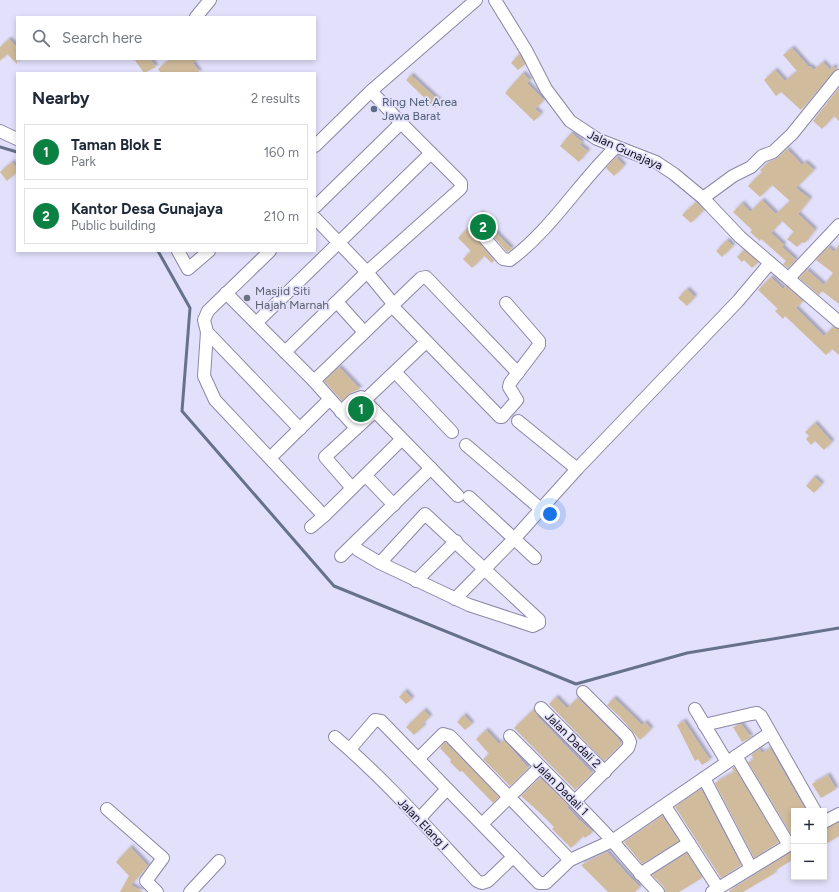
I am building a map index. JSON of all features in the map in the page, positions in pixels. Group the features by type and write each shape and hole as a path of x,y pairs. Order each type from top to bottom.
{"street":[{"path":"197,16 210,0"},
{"path":"316,145 371,91 476,0"},
{"name":"Jalan Gunajaya","path":"495,0 527,52 546,89 570,121 597,139 656,162 703,198 740,237 839,322"},
{"path":"703,198 733,176 751,167 762,156 773,152 792,134 839,76"},
{"path":"285,352 367,272 461,188 461,183 371,91"},
{"path":"316,206 401,123"},
{"path":"0,131 16,139"},
{"path":"483,236 503,259 510,260 523,250 575,193 595,166 616,146"},
{"path":"256,323 431,152"},
{"path":"316,219 367,272 391,300 392,306 500,417 502,417 517,400 509,387 538,348 539,341 506,303"},
{"path":"788,278 839,225"},
{"path":"179,252 188,269 208,252"},
{"path":"269,252 208,311 204,320 207,332 204,376 215,400 324,516"},
{"path":"455,599 486,569 542,510 577,468 738,301 770,263"},
{"path":"314,381 421,278 426,277 518,373"},
{"path":"226,293 314,381 329,400 356,428"},
{"path":"337,302 364,332"},
{"path":"207,332 300,429"},
{"path":"365,400 426,342"},
{"path":"395,372 452,432"},
{"path":"341,412 357,398 361,397 365,400 401,440 431,468 535,558"},
{"path":"270,458 329,400"},
{"path":"352,488 325,457 374,411"},
{"path":"518,420 577,468"},
{"path":"311,527 366,476 401,440"},
{"path":"466,445 542,510"},
{"path":"341,556 431,468"},
{"path":"366,476 394,505"},
{"path":"358,550 380,563 416,581 469,605 533,626 537,625 538,620 486,569 425,514 380,563"},
{"path":"416,581 456,541"},
{"path":"575,801 628,748 630,742 627,736 583,692"},
{"name":"Jalan Dadali 2","path":"541,708 605,772"},
{"path":"665,806 689,843 715,890 791,843 732,759 704,725 695,710"},
{"path":"704,725 757,713 761,716 814,808"},
{"path":"350,749 375,720 378,720 448,789 539,883 546,883 570,860 612,841 770,733"},
{"path":"418,759 443,734 450,736 510,796 570,860"},
{"name":"Jalan Dadali 1","path":"510,736 575,801 658,892"},
{"name":"Jalan Elang I","path":"335,737 350,749 477,881 482,883 488,881 513,857"},
{"path":"482,824 540,766"},
{"path":"704,778 751,868"},
{"path":"419,819 448,789"},
{"path":"107,809 163,858 146,881 157,892"},
{"path":"827,820 839,814"},
{"path":"640,874 689,843"},
{"path":"190,892 219,861"}],"building":[{"path":"9,39 16,46 17,64 7,54 0,61 0,47"},
{"path":"792,48 809,67 810,66 814,70 823,62 830,70 833,66 836,69 801,110 781,92 776,96 764,80 775,70 785,81 797,71 783,55"},
{"path":"519,54 525,64 518,70 511,63"},
{"path":"135,60 151,60 156,67 143,72"},
{"path":"169,60 197,60 193,63 199,72 160,72 158,69"},
{"path":"523,73 530,80 527,83 544,100 535,109 541,114 534,121 505,93"},
{"path":"411,75 440,102 435,108 406,80"},
{"path":"839,88 839,121 834,116 822,129 813,121"},
{"path":"571,133 582,142 580,145 588,151 579,162 560,146"},
{"path":"787,149 802,165 805,162 814,170 796,188 810,199 798,214 815,230 805,243 802,242 797,247 787,239 794,232 782,221 771,233 784,245 782,247 796,260 788,268 783,264 786,261 761,239 760,241 750,232 752,230 733,212 742,203 750,212 762,200 776,214 790,201 772,185 760,197 748,186 762,172 760,170 769,162 778,158"},
{"path":"616,157 624,166 614,176 606,168"},
{"path":"12,162 16,167 16,173 7,181 0,172"},
{"path":"696,202 704,210 691,223 682,215"},
{"path":"481,213 495,232 512,249 507,252 489,231 481,229 476,233 476,238 494,261 492,263 484,256 472,268 463,259 471,251 458,238 474,222 472,220"},
{"path":"727,240 733,246 722,257 716,251"},
{"path":"839,245 839,304 822,291 819,295 799,278 807,270 824,285 833,273 816,260 828,247 834,252"},
{"path":"744,250 758,262 752,268 744,260 742,262 737,257"},
{"path":"771,277 783,289 786,286 803,301 796,308 824,336 833,327 839,329 839,355 832,349 826,355 785,316 783,319 775,311 778,309 758,290"},
{"path":"687,289 695,297 687,306 678,298"},
{"path":"339,367 360,389 350,393 342,401 324,381"},
{"path":"815,423 832,442 824,450 815,441 811,445 806,439 809,436 805,432"},
{"path":"814,477 822,484 814,493 806,486"},
{"path":"405,691 412,699 406,704 399,697"},
{"path":"556,697 567,708 578,698 617,737 621,744 604,761 549,704"},
{"path":"614,698 642,725 645,722 651,729 640,740 620,717 607,705"},
{"path":"534,709 538,717 592,773 575,790 514,728"},
{"path":"424,710 430,717 422,724 424,726 414,735 406,727"},
{"path":"464,715 472,724 465,730 457,722"},
{"path":"684,721 710,760 702,765 698,759 695,761 677,725"},
{"path":"741,724 751,737 742,742 733,727"},
{"path":"486,730 499,744 504,740 528,768 510,786 483,759 489,754 476,739"},
{"path":"445,742 499,797 493,803 462,771 460,772 450,762 451,760 440,748"},
{"path":"770,748 804,808 791,808 791,834 748,762 754,759 751,755 759,749 762,753"},
{"path":"734,767 779,842 754,858 715,783 734,772 732,768"},
{"path":"828,775 836,789 821,798 812,784"},
{"path":"540,778 569,806 567,807 578,819 593,832 585,838 583,836 571,848 552,829 554,827 521,796"},
{"path":"701,789 741,865 721,878 675,807"},
{"path":"662,816 679,841 642,864 624,842"},
{"path":"839,822 839,836 827,843 827,828"},
{"path":"130,847 148,866 131,885 143,892 120,892 129,876 116,862"},
{"path":"607,852 640,887 635,892 608,892 581,865"},
{"path":"791,852 791,861 774,871 775,873 743,892 729,891"},
{"path":"687,853 702,878 679,892 665,892 664,887 652,875"}],"waterway":[{"path":"0,147 16,152"},
{"path":"159,252 190,308 182,411 334,586 576,684 687,653 839,628"}],"place":[{"name":"Ring Net Area Jawa Barat","path":"374,109"},
{"name":"Kantor Desa Gunajaya","path":"483,227"},
{"name":"Masjid Siti Hajah Marnah","path":"247,298"},
{"name":"Taman Blok E","path":"361,409"}]}
